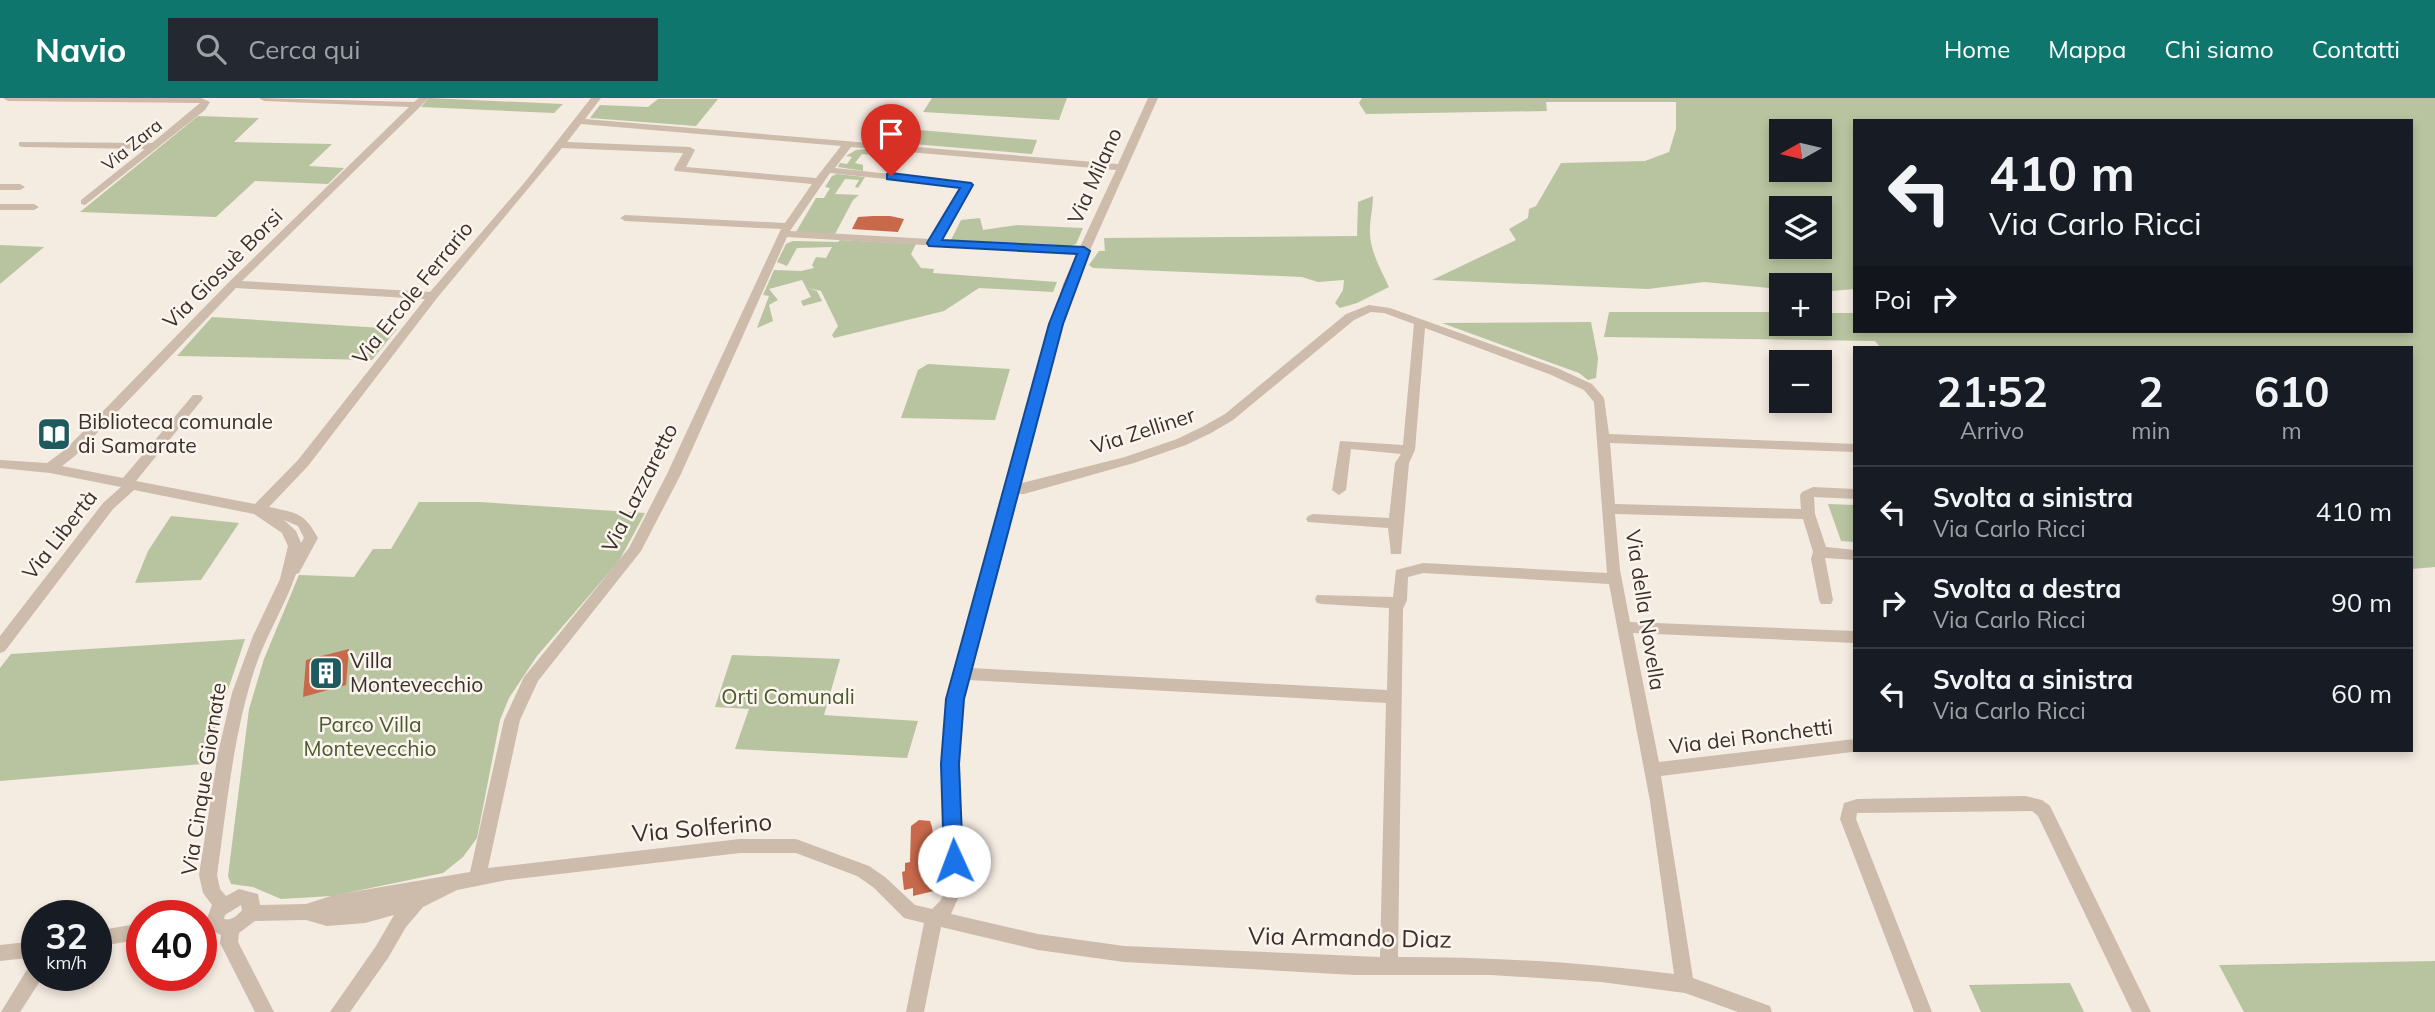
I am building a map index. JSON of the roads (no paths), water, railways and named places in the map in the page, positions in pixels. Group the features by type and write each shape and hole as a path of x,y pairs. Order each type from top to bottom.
{"street":[{"name":"Via Zara","path":"0,104 8,98 205,102 156,146 85,202"},
{"path":"264,98 421,101"},
{"name":"Via Ercole Ferrario","path":"258,510 303,463 433,296 561,145 596,98"},
{"name":"Via Milano","path":"934,919 948,905 955,885 951,730 955,699 1010,489 1056,324 1084,251 1153,98"},
{"name":"Via Giosuè Borsi","path":"50,468 71,452 233,284 421,101"},
{"path":"580,121 1122,167"},
{"path":"703,130 679,169 967,185 933,243"},
{"name":"Via Lazzaretto","path":"478,876 512,720 520,698 531,677 635,551 674,474 785,230 849,143"},
{"path":"23,144 156,146"},
{"path":"561,145 690,150"},
{"path":"0,187 20,187"},
{"path":"0,207 34,207"},
{"path":"625,218 933,243 1084,251"},
{"path":"233,284 433,296"},
{"name":"Via Zelliner","path":"1010,489 1024,489 1135,457 1210,429 1229,417 1350,317 1363,309 1374,307"},
{"name":"Via della Novella","path":"1374,307 1420,321 1588,387 1600,401 1615,579 1652,770 1685,984"},
{"path":"1396,550 1395,523 1402,463 1409,450 1420,321"},
{"name":"Via Libertà","path":"0,647 108,506 197,398"},
{"path":"1603,438 1853,448"},
{"path":"1339,490 1345,444 1409,450"},
{"name":"Via Cinque Giornate","path":"0,464 50,468 258,510 283,525 293,537 295,550 286,581 237,692 208,875 212,900"},
{"path":"1826,600 1818,559 1820,552 1808,514 1807,495 1813,492 1853,494"},
{"path":"1608,509 1808,514"},
{"path":"1313,519 1395,523"},
{"path":"1820,552 1853,555"},
{"path":"1389,967 1393,697 1401,574 1423,568 1615,579"},
{"path":"1322,599 1399,603"},
{"path":"1624,627 1853,637"},
{"path":"962,674 1393,697"},
{"name":"Via dei Ronchetti","path":"1652,770 1853,746"},
{"path":"1923,1012 1848,819 1850,808 2025,803 2036,805 2044,811 2142,1012"},
{"name":"Via Solferino","path":"306,912 327,918 377,912 417,901 478,876 740,846 796,846 863,871 879,882 910,912 934,919"},
{"name":"Via Solferino","path":"251,913 306,912 366,897 454,884"},
{"path":"217,911 239,897 247,897 252,901 251,913 242,922 231,928 217,926"},
{"path":"366,897 377,912 385,931 383,953"},
{"path":"339,1012 383,953 400,921 417,901"},
{"path":"915,1012 934,919"},
{"name":"Via Armando Diaz","path":"934,919 1038,942 1124,954 1389,967 1546,968 1601,972 1685,984 1763,1012"},
{"path":"231,928 229,943 265,1012"},
{"path":"0,953 21,951"},
{"path":"10,1012 23,991"}],"place":[{"name":"Biblioteca comunale di Samarate","path":"54,434"},
{"name":"Villa Montevecchio","path":"326,673"}],"park label":[{"name":"Orti Comunali","path":"788,697"},
{"name":"Parco Villa Montevecchio","path":"370,737"}]}
